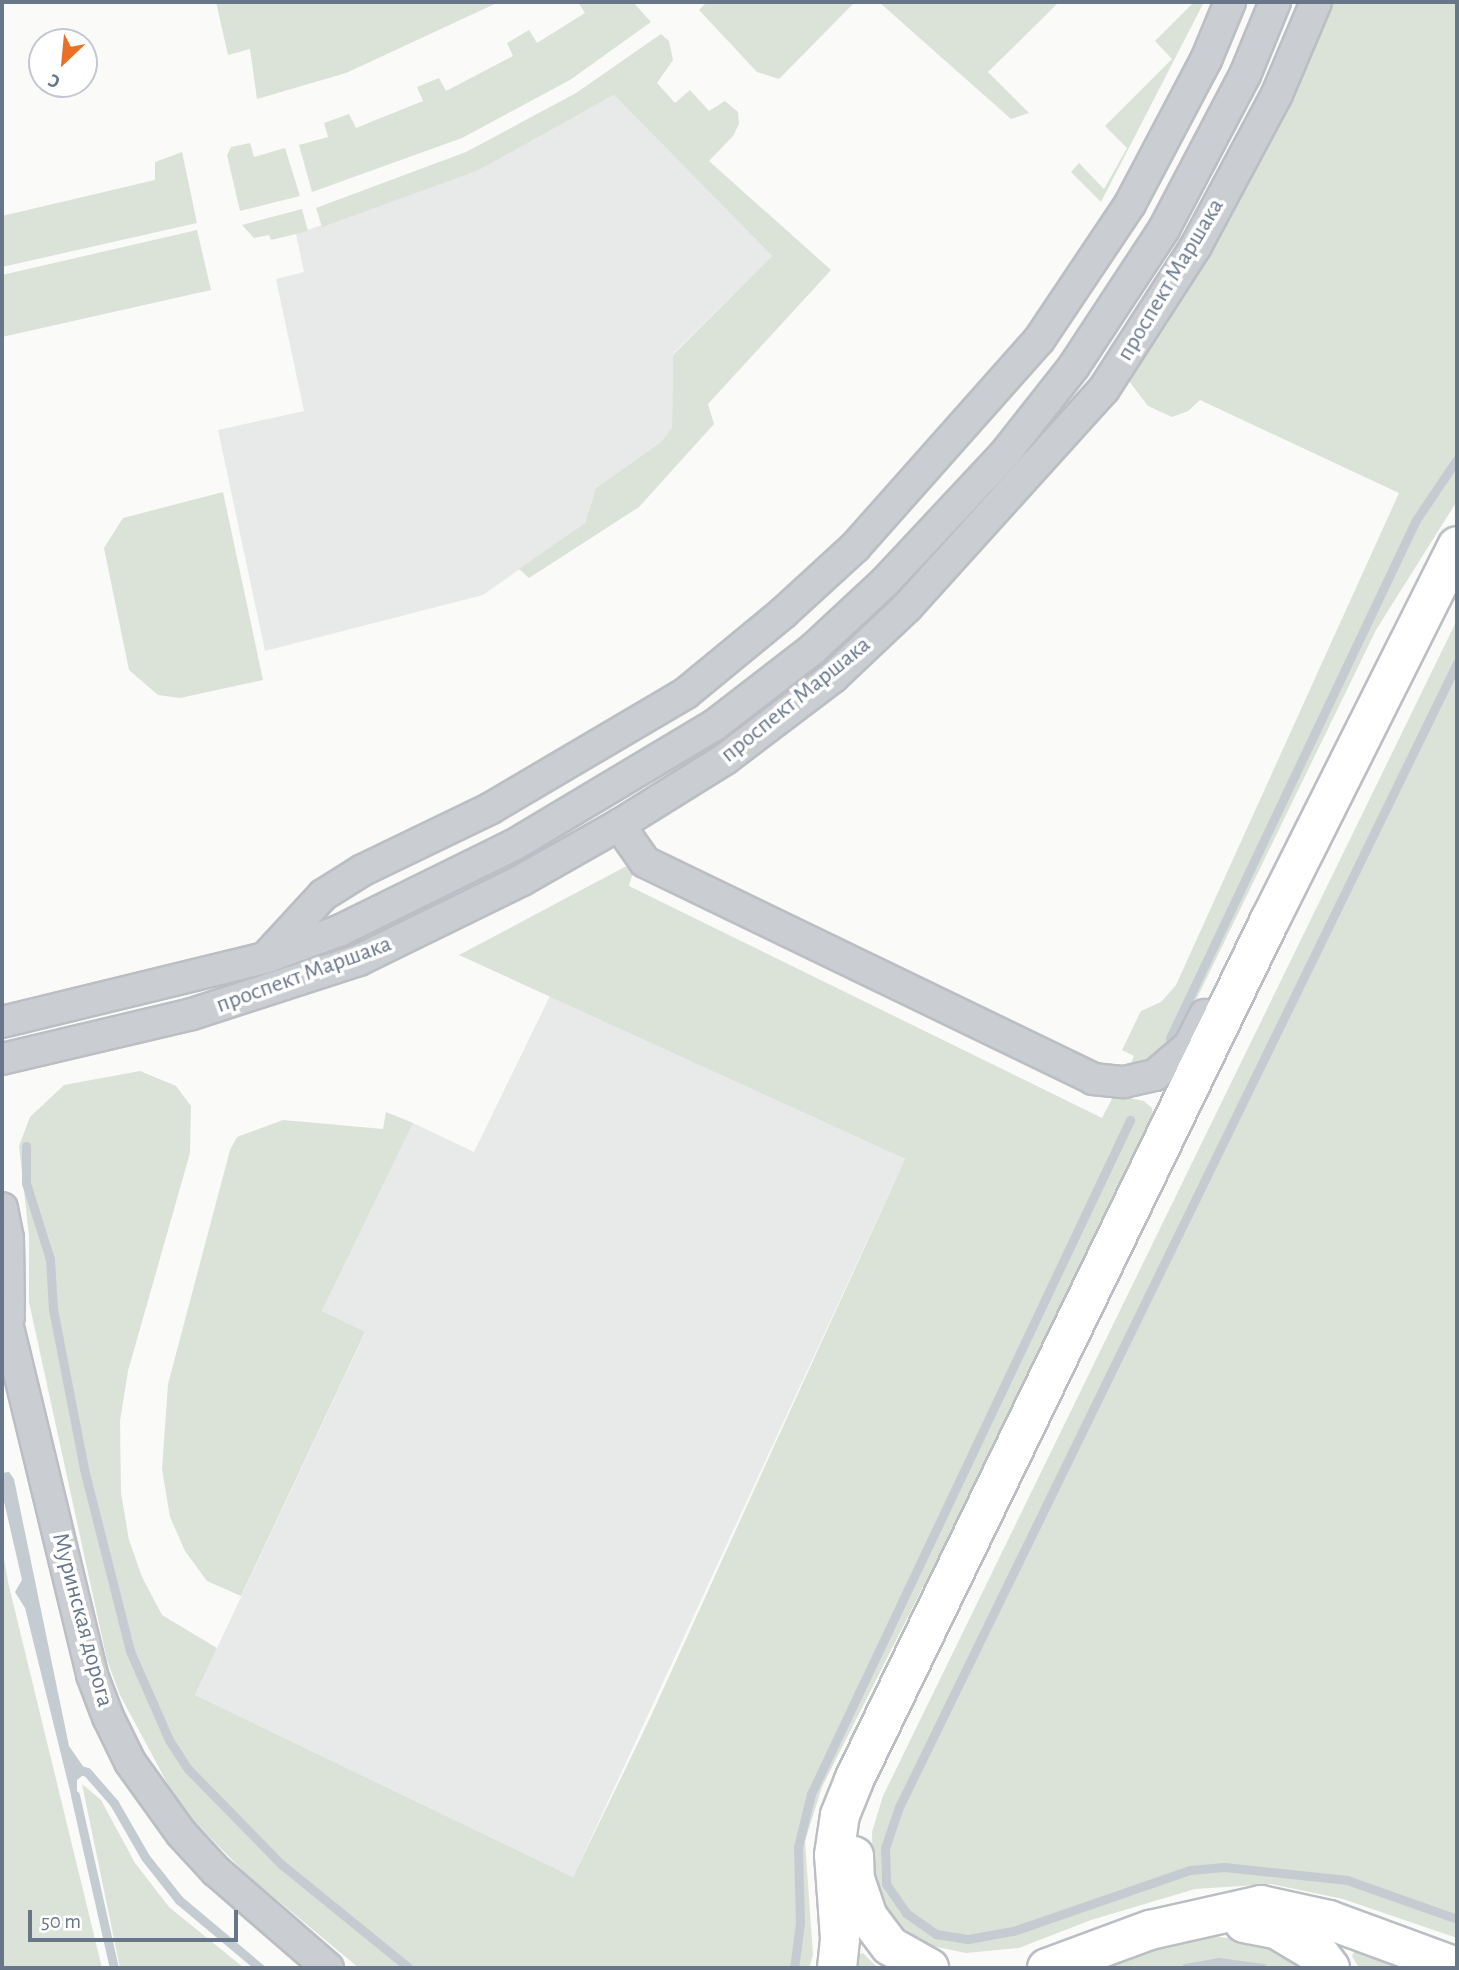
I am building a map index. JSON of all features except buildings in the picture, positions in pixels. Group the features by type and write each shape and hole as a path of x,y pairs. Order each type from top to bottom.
{"main road":[{"path":"837,1968 840,1938 834,1855 840,1815 854,1780 1270,920 1457,546"},
{"path":"929,1968 890,1946 868,1917 855,1879 853,1850 869,1787 1457,579"},
{"path":"1047,1968 1202,1916 1261,1905 1329,1920 1457,1967"},
{"path":"1202,1916 1276,1929 1321,1956 1330,1968"}],"street":[{"path":"265,958 323,895 363,870 491,808 686,693 783,613 855,547 1039,340 1130,204 1206,60 1230,2"},
{"name":"проспект Маршака","path":"2,1021 265,958 341,930 514,845 716,724 813,649 885,582 1004,455 1074,366 1164,229 1245,75 1275,2"},
{"name":"проспект Маршака","path":"2,1059 192,1014 359,960 522,880 619,825 725,759 833,677 907,607 1104,389 1196,246 1277,94 1316,2"},
{"path":"619,825 645,862 1093,1079 1124,1082 1155,1075 1189,1046 1233,958 1270,920"},
{"name":"Муринская дорога","path":"2,1208 8,1238 5,1310 92,1675 107,1717 137,1773 181,1833 216,1871 328,1968"}],"shaded area":[{"path":"216,2 499,2 346,73 257,99 250,49 228,55"},
{"path":"578,2 633,2 651,22 570,80 462,138 312,192 299,145 328,137 324,123 349,114 356,128 423,101 417,87 439,78 446,91 513,56 507,43 529,30 537,43 585,13"},
{"path":"707,2 855,2 779,79 757,72 699,10"},
{"path":"879,2 1059,2 988,72 1029,113 1011,119"},
{"path":"1194,2 1204,2 1101,202 1071,172 1079,163 1104,189 1127,148 1105,126 1172,59 1155,41"},
{"path":"1333,2 1457,2 1457,501 1376,630 1181,1031 1168,1049 1130,1066 1134,1056 1122,1050 1141,1011 1161,1002 1176,985 1399,493 1200,400 1188,411 1172,417 1148,406 1129,381 1268,147"},
{"path":"661,34 669,41 673,60 657,83 675,103 690,90 709,111 725,101 738,112 739,124 733,136 709,161 831,270 708,404 714,424 639,507 529,578 519,569 585,523 596,488 661,442 672,428 673,355 772,256 614,95 479,170 322,227 316,208 466,152 576,93"},
{"path":"614,95 772,256 673,354 672,428 661,442 596,488 585,523 483,595 265,651 218,430 304,411 276,279 304,272 296,234 479,170"},
{"path":"250,143 254,157 285,148 300,196 240,211 227,155 231,147"},
{"path":"182,152 197,223 2,267 2,216 155,180 155,162"},
{"path":"302,209 308,231 271,240 269,235 254,238 242,225"},
{"path":"197,230 211,290 2,337 2,275"},
{"path":"223,492 263,680 180,698 158,695 129,670 104,548 123,518"},
{"path":"1457,620 1457,1938 1343,1899 1271,1884 1195,1889 1091,1920 1019,1948 966,1953 932,1946 899,1926 880,1901 873,1872 872,1832 883,1796"},
{"path":"636,861 629,886 1102,1118 1114,1095 1144,1101 1152,1108 1155,1127 822,1787 805,1841 813,1955 809,1968 359,1968 247,1875 180,1807 120,1695 107,1660 29,1302 29,1236 19,1146 30,1117 64,1085 140,1071 176,1086 191,1106 190,1153 128,1371 120,1421 121,1493 129,1540 142,1577 162,1615 217,1648 195,1695 573,1877 651,1716 905,1159 459,955"},
{"path":"550,996 905,1159 573,1877 195,1695 365,1333 322,1311 413,1123 474,1152"},
{"path":"386,1112 413,1123 322,1311 365,1332 241,1596 207,1581 185,1551 170,1517 162,1469 168,1384 230,1150 237,1137 283,1120 383,1129"},
{"path":"9,1472 14,1479 69,1746 87,1772 77,1780 77,1804 71,1795 25,1608 15,1592 22,1580 2,1493 2,1473"},
{"path":"2,1546 8,1582 102,1968 2,1968"},
{"path":"82,1784 101,1800 135,1863 169,1907 244,1968 120,1968"},
{"path":"1212,1936 1268,1943 1308,1968 1103,1968 1158,1948"},
{"path":"1355,1950 1409,1968 1359,1968 1352,1956"},
{"path":"863,1953 879,1968 856,1968 857,1955"}],"waterway":[{"path":"1170,1038 1416,520 1457,459"},
{"path":"1457,663 899,1807 885,1848 886,1884 906,1913 936,1934 968,1939 1013,1931 1190,1870 1224,1867 1347,1880 1457,1919"},
{"path":"794,1968 800,1923 798,1847 811,1794 1130,1120"},
{"path":"26,1146 26,1183 50,1259 53,1309 84,1469 130,1651 169,1740 188,1769 281,1864 409,1968"},
{"path":"77,1769 87,1772 114,1803 145,1857 179,1900 260,1968"},
{"path":"75,1795 114,1968"},
{"path":"1185,1968 1218,1962 1263,1968"}]}
